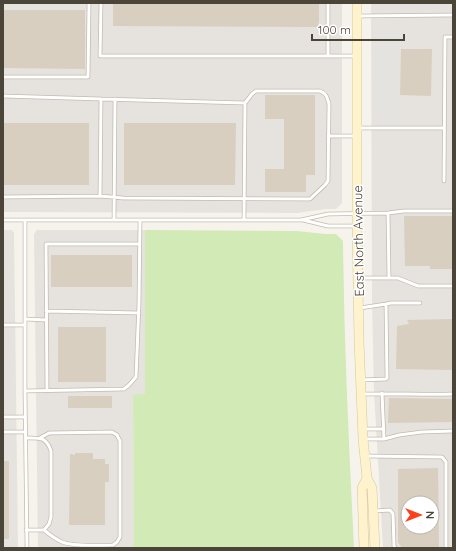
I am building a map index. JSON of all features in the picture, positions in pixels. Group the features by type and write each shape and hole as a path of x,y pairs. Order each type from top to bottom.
{"street":[{"name":"East North Avenue","path":"357,3 358,309 363,439 367,478 372,488 375,548"},
{"name":"East North Avenue","path":"364,548 362,488 367,478"}],"lane":[{"path":"3,77 88,77 89,3"},
{"path":"102,3 100,56 358,56"},
{"path":"328,3 328,56"},
{"path":"357,16 453,15"},
{"path":"444,180 445,37 453,37"},
{"path":"3,197 100,196 123,198 244,199 310,199 328,181 329,104 327,95 323,92 256,91 245,103 244,199 244,220"},
{"path":"3,96 245,103"},
{"path":"100,196 101,99"},
{"path":"114,220 115,99"},
{"path":"328,136 357,132 444,128"},
{"path":"3,220 301,220 328,214 453,211"},
{"path":"388,213 389,278"},
{"path":"25,220 26,548"},
{"path":"25,391 124,389 136,377 139,313 140,220"},
{"path":"301,220 328,226 357,226"},
{"path":"47,391 46,244 140,244"},
{"path":"358,278 398,278 418,286 453,286"},
{"path":"358,309 391,303 420,302"},
{"path":"361,380 378,380 387,378 386,304"},
{"path":"46,311 139,313"},
{"path":"25,319 46,320"},
{"path":"3,325 25,325"},
{"path":"382,393 384,439"},
{"path":"361,394 453,394"},
{"path":"3,417 26,417"},
{"path":"363,429 383,429"},
{"path":"3,432 26,432"},
{"path":"26,438 40,438 49,433 112,432 117,435 120,441 120,537 117,542 112,545 70,544 52,537 44,530 26,530"},
{"path":"363,439 384,439 398,435 422,432 453,432"},
{"path":"40,438 49,445 51,451 51,517 49,524 44,530"},
{"path":"365,456 442,457 446,462 446,548"},
{"path":"373,511 390,510 393,514 395,548"}],"shaded area":[{"path":"3,3 342,3 342,203 336,209 297,213 3,212"},
{"path":"371,3 453,3 453,548 383,548 374,391 372,300"},
{"path":"375,33 399,33 399,122 375,122"},
{"path":"3,230 12,230 14,233 18,548 3,548"},
{"path":"37,230 145,230 145,395 133,395 134,548 38,548 34,234"}],"green space":[{"path":"145,230 297,231 336,234 343,241 354,548 134,548 133,395 145,394"}],"building":[{"path":"113,3 319,3 319,27 113,26"},
{"path":"3,10 85,10 85,69 3,68"},
{"path":"401,49 432,49 431,96 400,95"},
{"path":"265,95 315,95 315,175 306,175 306,192 265,192 265,169 284,169 284,119 265,119"},
{"path":"3,123 89,123 89,185 3,185"},
{"path":"124,123 236,123 235,185 124,185"},
{"path":"404,216 453,216 453,269 430,269 430,266 405,266"},
{"path":"51,255 132,255 132,287 51,287"},
{"path":"453,319 453,370 396,369 397,326 409,324 407,320"},
{"path":"58,327 106,327 106,382 58,382"},
{"path":"68,396 112,396 112,408 68,408"},
{"path":"389,398 453,399 453,422 388,423"},
{"path":"75,453 93,453 93,459 105,459 105,464 109,464 109,482 105,482 105,525 69,525 70,454 75,455"},
{"path":"3,461 9,461 9,539 3,539"},
{"path":"438,468 438,495 400,495 400,535 439,535 439,548 402,548 398,542 398,469"}]}
